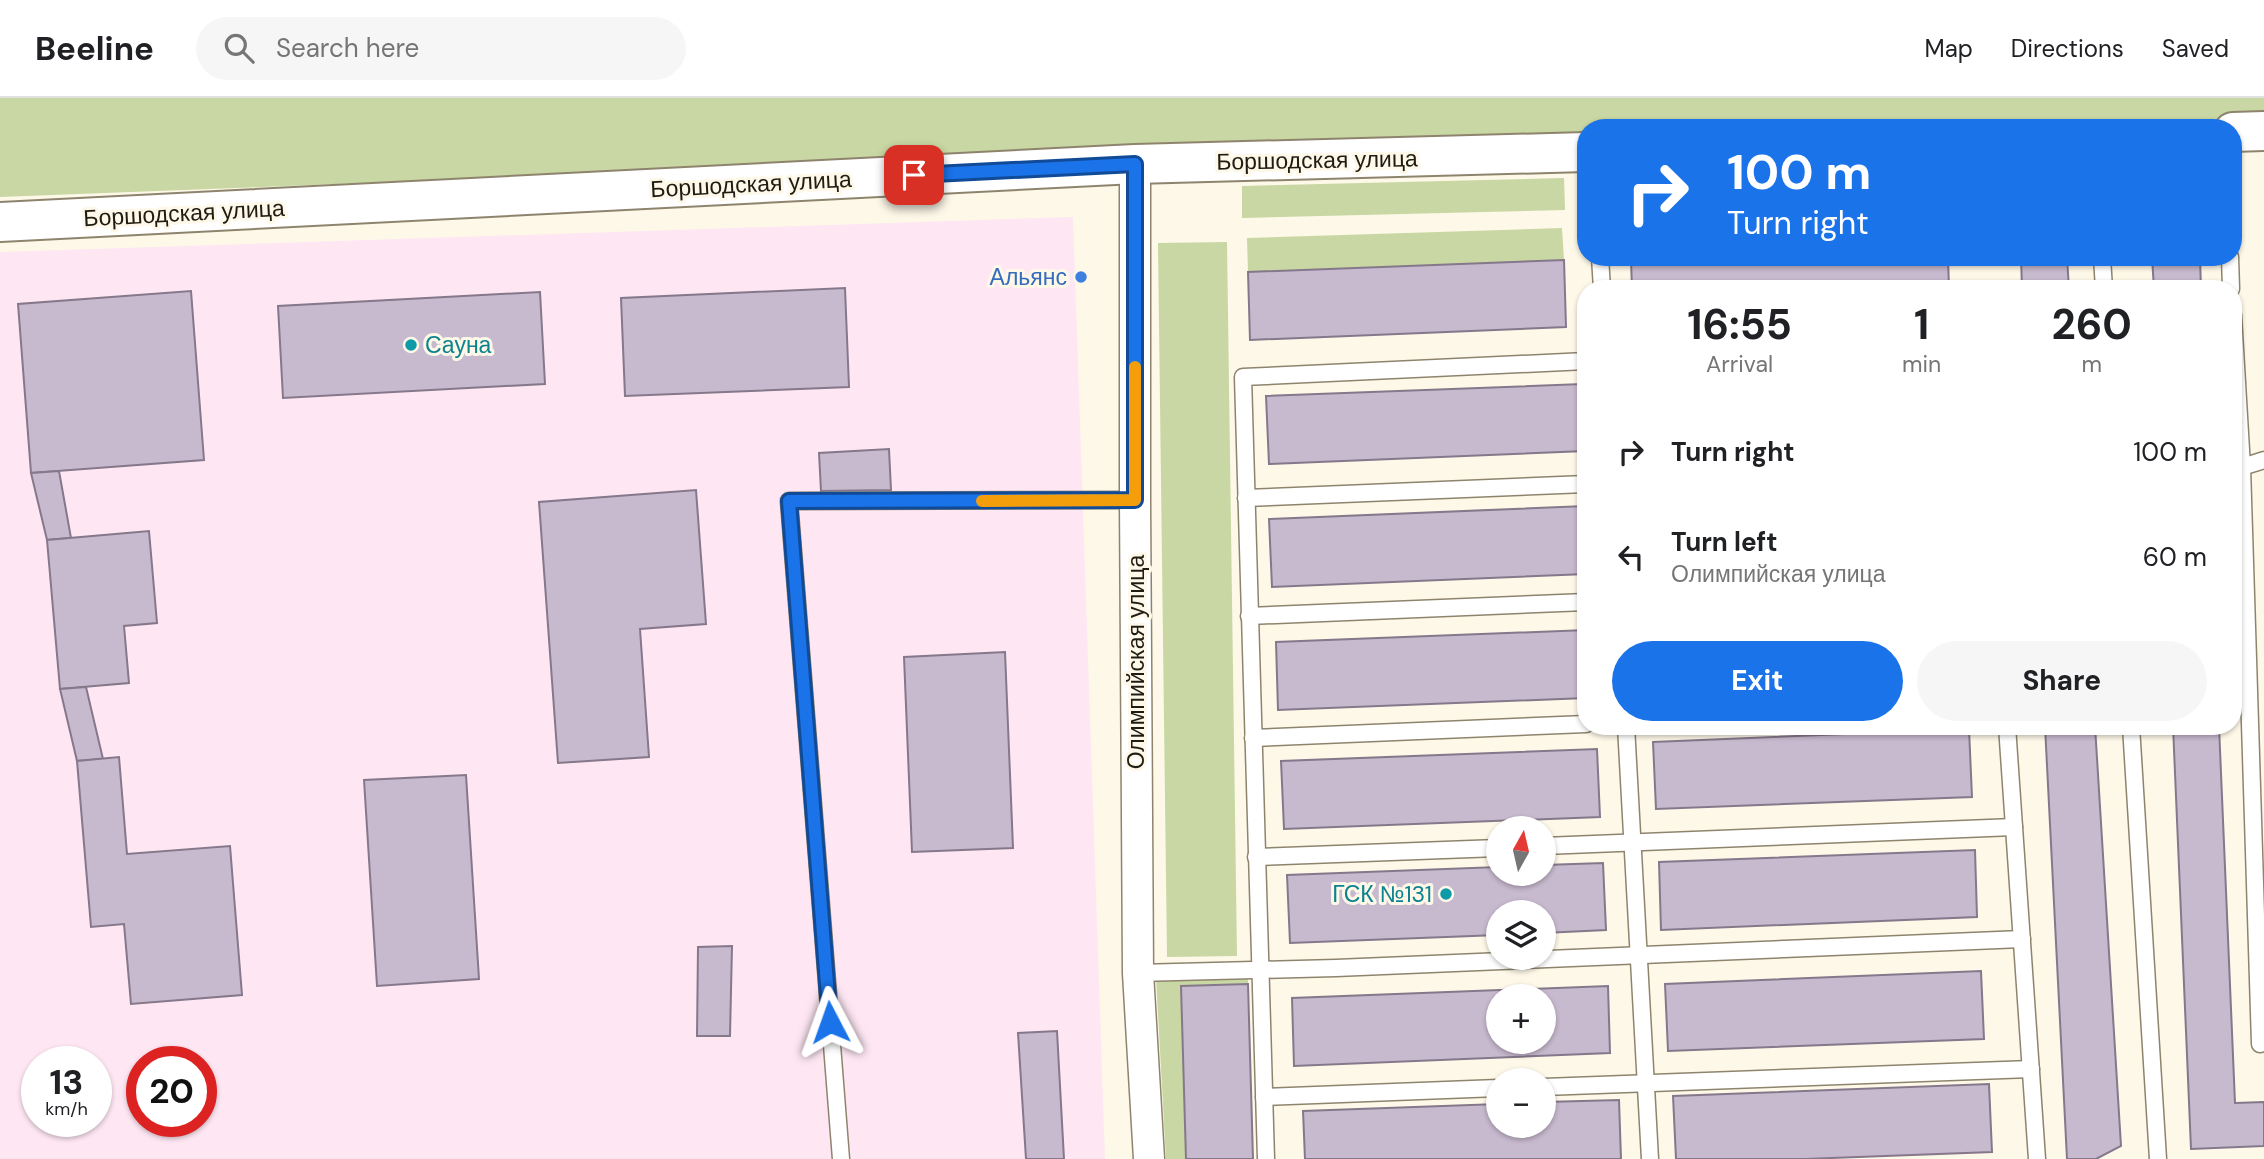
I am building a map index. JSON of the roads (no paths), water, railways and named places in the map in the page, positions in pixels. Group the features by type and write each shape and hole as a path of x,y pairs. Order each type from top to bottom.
{"street":[{"path":"2242,132 2264,131"},
{"name":"Боршодская улица","path":"0,222 1135,164 1577,152"},
{"name":"Олимпийская улица","path":"1135,164 1138,973 1149,1159"}],"lane":[{"path":"1266,1159 1243,376 1577,361"},
{"path":"2260,1044 2242,467 2264,460"},
{"path":"1246,498 1577,484"},
{"path":"841,1159 789,501 1135,500"},
{"path":"1250,616 1577,602"},
{"path":"1253,738 1577,724"},
{"path":"1627,735 1650,1159"},
{"path":"2008,735 2036,1159"},
{"path":"2132,735 2158,1159"},
{"path":"1556,845 2014,827"},
{"path":"1256,857 1486,848"},
{"path":"1138,973 2022,939"},
{"path":"1556,1087 2031,1069"},
{"path":"1264,1097 1486,1088"}],"place":[{"name":"Альянс","path":"1081,277"},
{"name":"Сауна","path":"411,345"},
{"name":"ГСК №131","path":"1446,894"}]}
